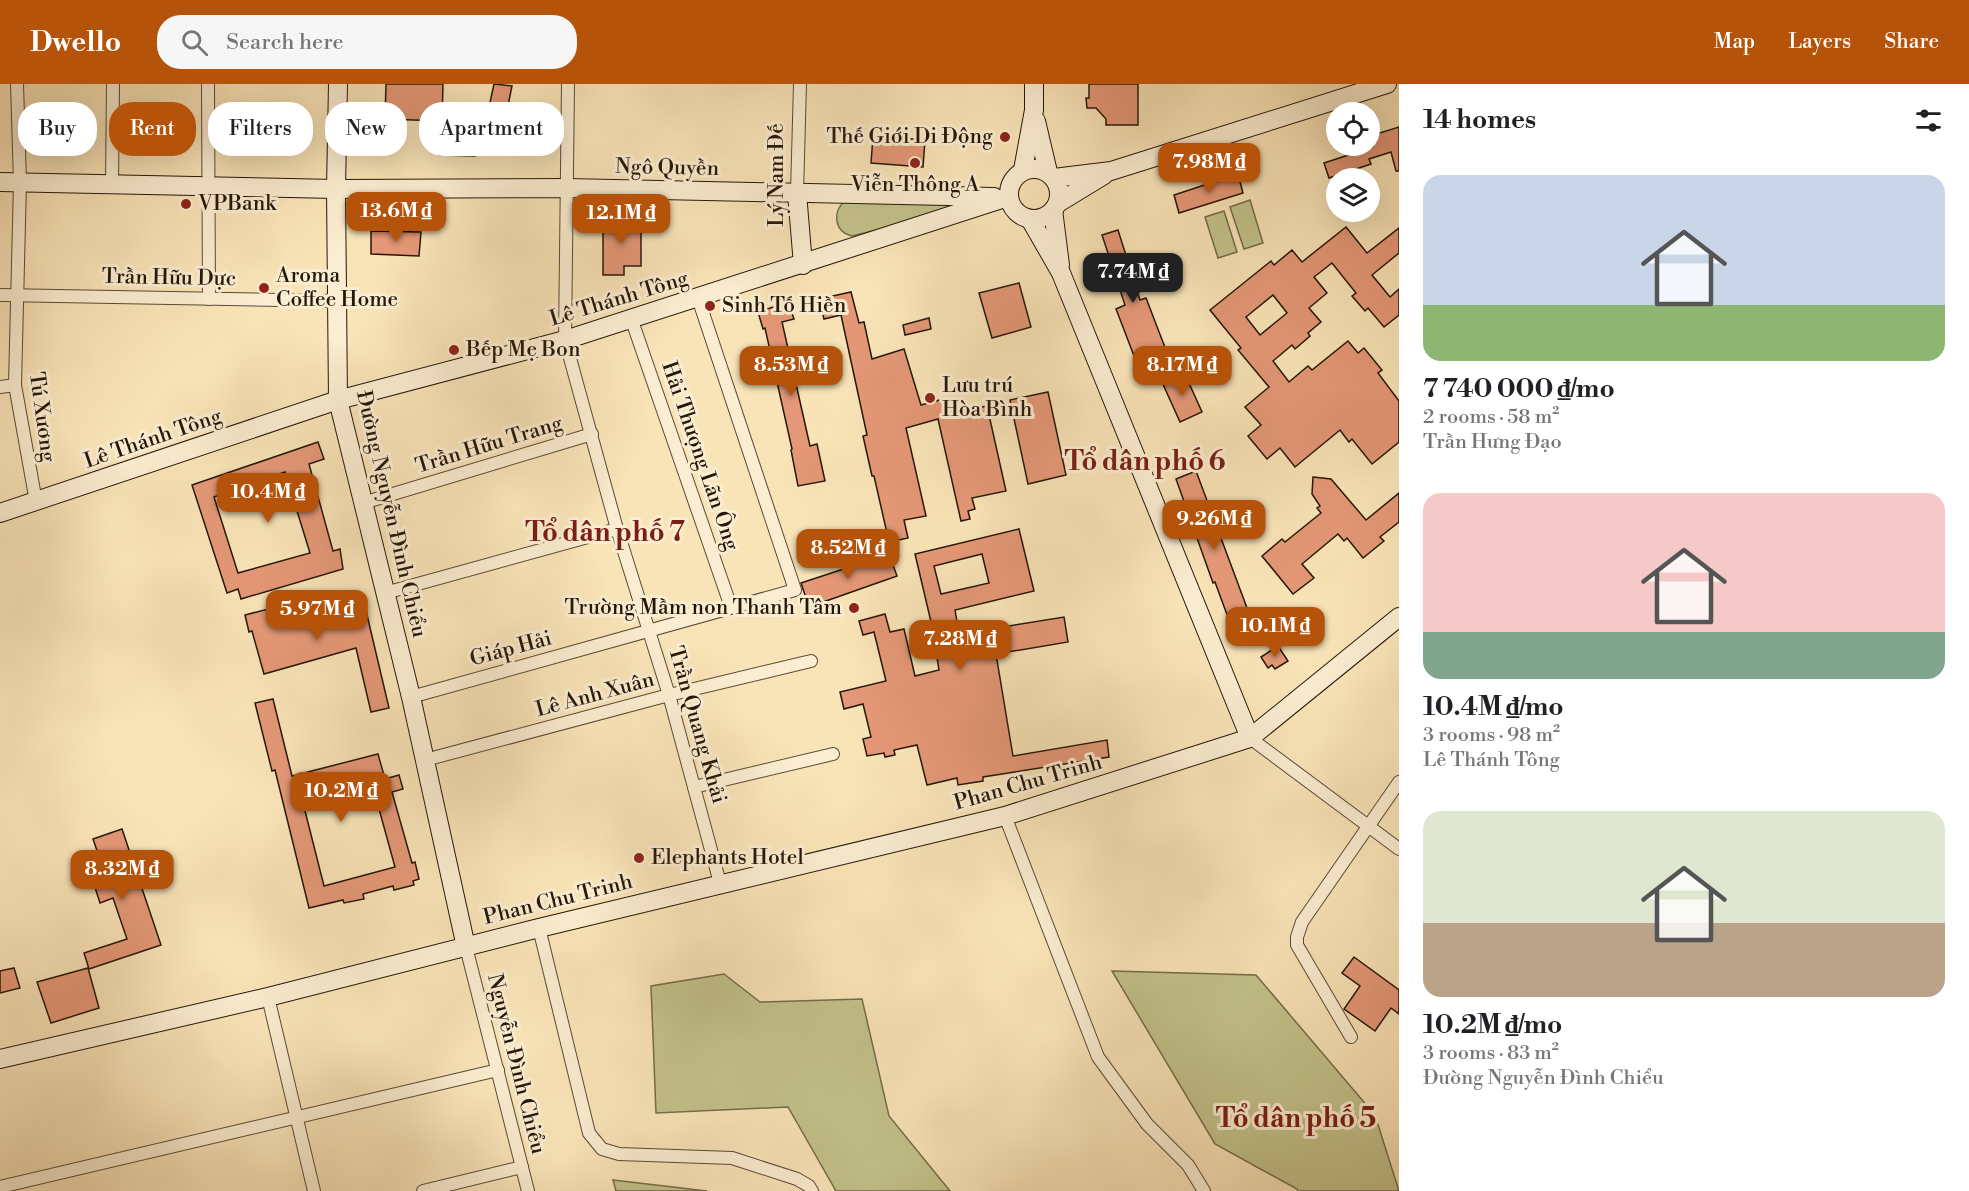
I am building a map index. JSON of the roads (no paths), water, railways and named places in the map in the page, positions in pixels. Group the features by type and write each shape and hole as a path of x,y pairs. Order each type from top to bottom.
{"main road":[{"name":"Đường Nguyễn Đình Chiểu","path":"338,84 336,189 338,400 411,697 466,947"},
{"path":"1023,170 1034,110 1034,84"},
{"path":"1110,171 1055,207 1047,216 1038,219 1030,219 1015,212 1008,197 1011,181 1023,170 1031,168 1051,175 1110,171 1387,84"},
{"path":"1034,110 1051,175 1058,186 1059,195 1055,207 1061,273"},
{"name":"Ngô Quyền","path":"0,182 336,189 567,188 1008,197"},
{"name":"Lý Nam Đế","path":"797,193 803,265"},
{"name":"Lê Thánh Tông","path":"0,513 338,400 565,340 1008,197"},
{"path":"1030,219 1061,273 1250,738"},
{"name":"Phan Chu Trinh","path":"0,1059 268,997 539,927 1005,816 1250,738 1399,617"}],"street":[{"name":"Tú Xương","path":"17,84 20,182 15,385 36,502"},
{"path":"112,184 113,84"},
{"path":"208,84 209,299"},
{"name":"Trần Quang Khải","path":"568,84 565,340 617,529 669,695 720,883"},
{"name":"Lý Nam Đế","path":"797,193 800,84"},
{"name":"Trần Hữu Dực","path":"0,295 337,301"},
{"name":"Giáp Hải","path":"411,697 795,590 698,298"},
{"name":"Hải Thượng Lãn Ông","path":"631,318 731,607"},
{"path":"0,387 15,385"},
{"name":"Trần Hữu Trang","path":"363,503 592,434"},
{"path":"385,593 617,529"},
{"name":"Lê Anh Xuân","path":"425,760 669,695 812,661"},
{"path":"1250,738 1399,849"},
{"path":"694,788 833,754"},
{"path":"1351,1037 1296,945 1297,937 1302,922 1399,782"},
{"path":"1005,816 1098,1057 1147,1124 1188,1165 1204,1191"},
{"path":"539,927 589,1133 602,1149 619,1154 732,1158 797,1179 809,1186 812,1191"},
{"name":"Nguyễn Đình Chiểu","path":"466,947 528,1191"},
{"path":"268,997 314,1191"},
{"path":"0,1187 498,1070"},
{"path":"423,1191 522,1167"}],"place":[{"name":"Thế Giới Di Động","path":"1005,137"},
{"name":"Viễn Thông A","path":"915,163"},
{"name":"VPBank","path":"186,204"},
{"name":"Aroma Coffee Home","path":"264,288"},
{"name":"Sinh Tố Hiền","path":"710,306"},
{"name":"Bếp Mẹ Bon","path":"454,350"},
{"name":"Lưu trú Hòa Bình","path":"930,398"},
{"name":"Trường Mầm non Thanh Tâm","path":"854,608"},
{"name":"Elephants Hotel","path":"639,858"}],"district":[{"name":"Tổ dân phố 6","path":"1145,462"},
{"name":"Tổ dân phố 7","path":"605,533"},
{"name":"Tổ dân phố 5","path":"1296,1119"}]}
